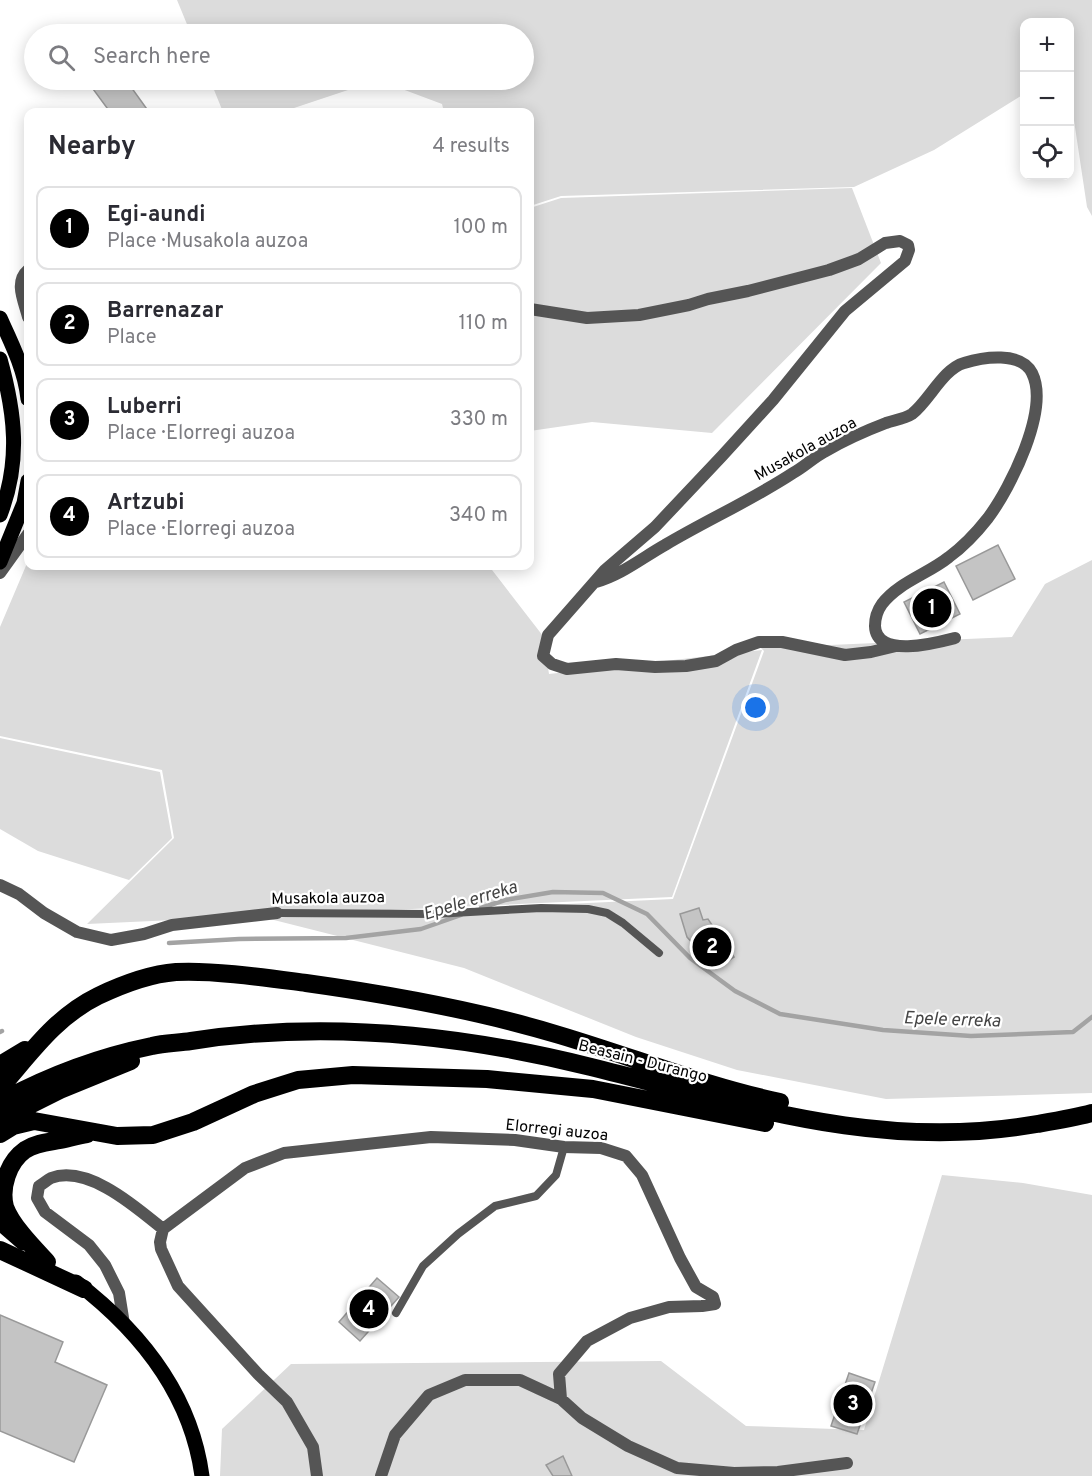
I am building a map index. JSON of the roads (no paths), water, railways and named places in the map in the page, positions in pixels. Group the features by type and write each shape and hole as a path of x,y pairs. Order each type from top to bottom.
{"highway":[{"path":"0,1088 35,1045 65,1018 96,997 142,979 175,972 280,980 396,996 498,1018 558,1034 727,1088 825,1112 876,1130"},
{"name":"Beasain - Durango","path":"70,1077 126,1052 155,1045 247,1033 311,1030 373,1032 442,1038 560,1059 774,1113 876,1130 946,1133 1014,1128 1092,1113"},
{"path":"0,1065 35,1045"},
{"path":"0,1134 13,1126 34,1121 117,1136 153,1135 172,1130 254,1094 298,1080 353,1075 446,1077 540,1083 593,1089 803,1131 876,1130"},
{"path":"0,1102 31,1085 70,1077"},
{"path":"0,1120 70,1077"},
{"path":"47,1262 28,1242 6,1209 2,1194 5,1179 11,1166 26,1149 45,1142 93,1133"},
{"path":"0,1250 84,1289"}],"main road":[{"path":"0,318 14,348 24,379"},
{"path":"0,359 9,391 14,427 13,463 6,500 0,515"},
{"path":"0,562 24,503"},
{"path":"0,1223 84,1289 124,1324 156,1361 178,1397 190,1428 202,1476"},
{"path":"0,1238 47,1262"}],"street":[{"name":"Musakola auzoa","path":"534,310 587,318 639,315 829,270 859,259 885,243 905,243 909,250 905,261 845,311 772,400 655,527 605,570 548,635 543,656 552,664 567,669 616,664 655,668 716,661 735,650 759,642 782,642 846,655 955,638"},
{"path":"24,276 20,288 24,302"},
{"name":"Musakola auzoa","path":"596,582 613,577 666,544 793,474 821,454 846,441 913,414 961,363 984,358 1019,361 1029,368 1037,383 1035,411 1019,460 1003,494 970,539 948,558 898,589 882,604 877,613 876,634 881,640 896,646"},
{"path":"0,573 24,540"},
{"name":"Musakola auzoa","path":"0,885 19,894 44,913 77,932 111,940 182,923 277,913"},
{"name":"Elorregi auzoa","path":"164,1229 244,1168 284,1153 431,1137 515,1140 564,1148 601,1148 626,1156 642,1175 680,1258 696,1287 713,1296 715,1304 669,1307 630,1318 587,1341 559,1374 561,1399"},
{"path":"124,1324 119,1293 105,1265 89,1245 45,1212 37,1198 39,1186 50,1178 67,1176 88,1180 114,1190 164,1229 160,1242 161,1249 178,1286 258,1374 287,1402 313,1447 317,1476"},
{"path":"381,1476 394,1435 429,1395 465,1380 520,1380 561,1399 582,1418 628,1446 677,1468 734,1473 847,1464"}],"lane":[{"name":"Musakola auzoa","path":"277,913 435,914 495,910 588,909 607,913 639,935 659,953"},
{"path":"396,1313 423,1266 458,1234 495,1206 537,1196 556,1175 564,1148"}],"waterway":[{"name":"Epele erreka","path":"481,908 505,900 553,892 603,893 647,914 690,958 735,991 780,1014 883,1030 971,1036 1073,1032 1092,1017"},
{"name":"Epele erreka","path":"169,943 239,939 346,938 421,929 461,915"}],"place":[{"name":"Egi-aundi","path":"932,608"},
{"name":"Barrenazar","path":"712,947"},
{"name":"Artzubi","path":"369,1309"},
{"name":"Luberri","path":"853,1404"}]}
